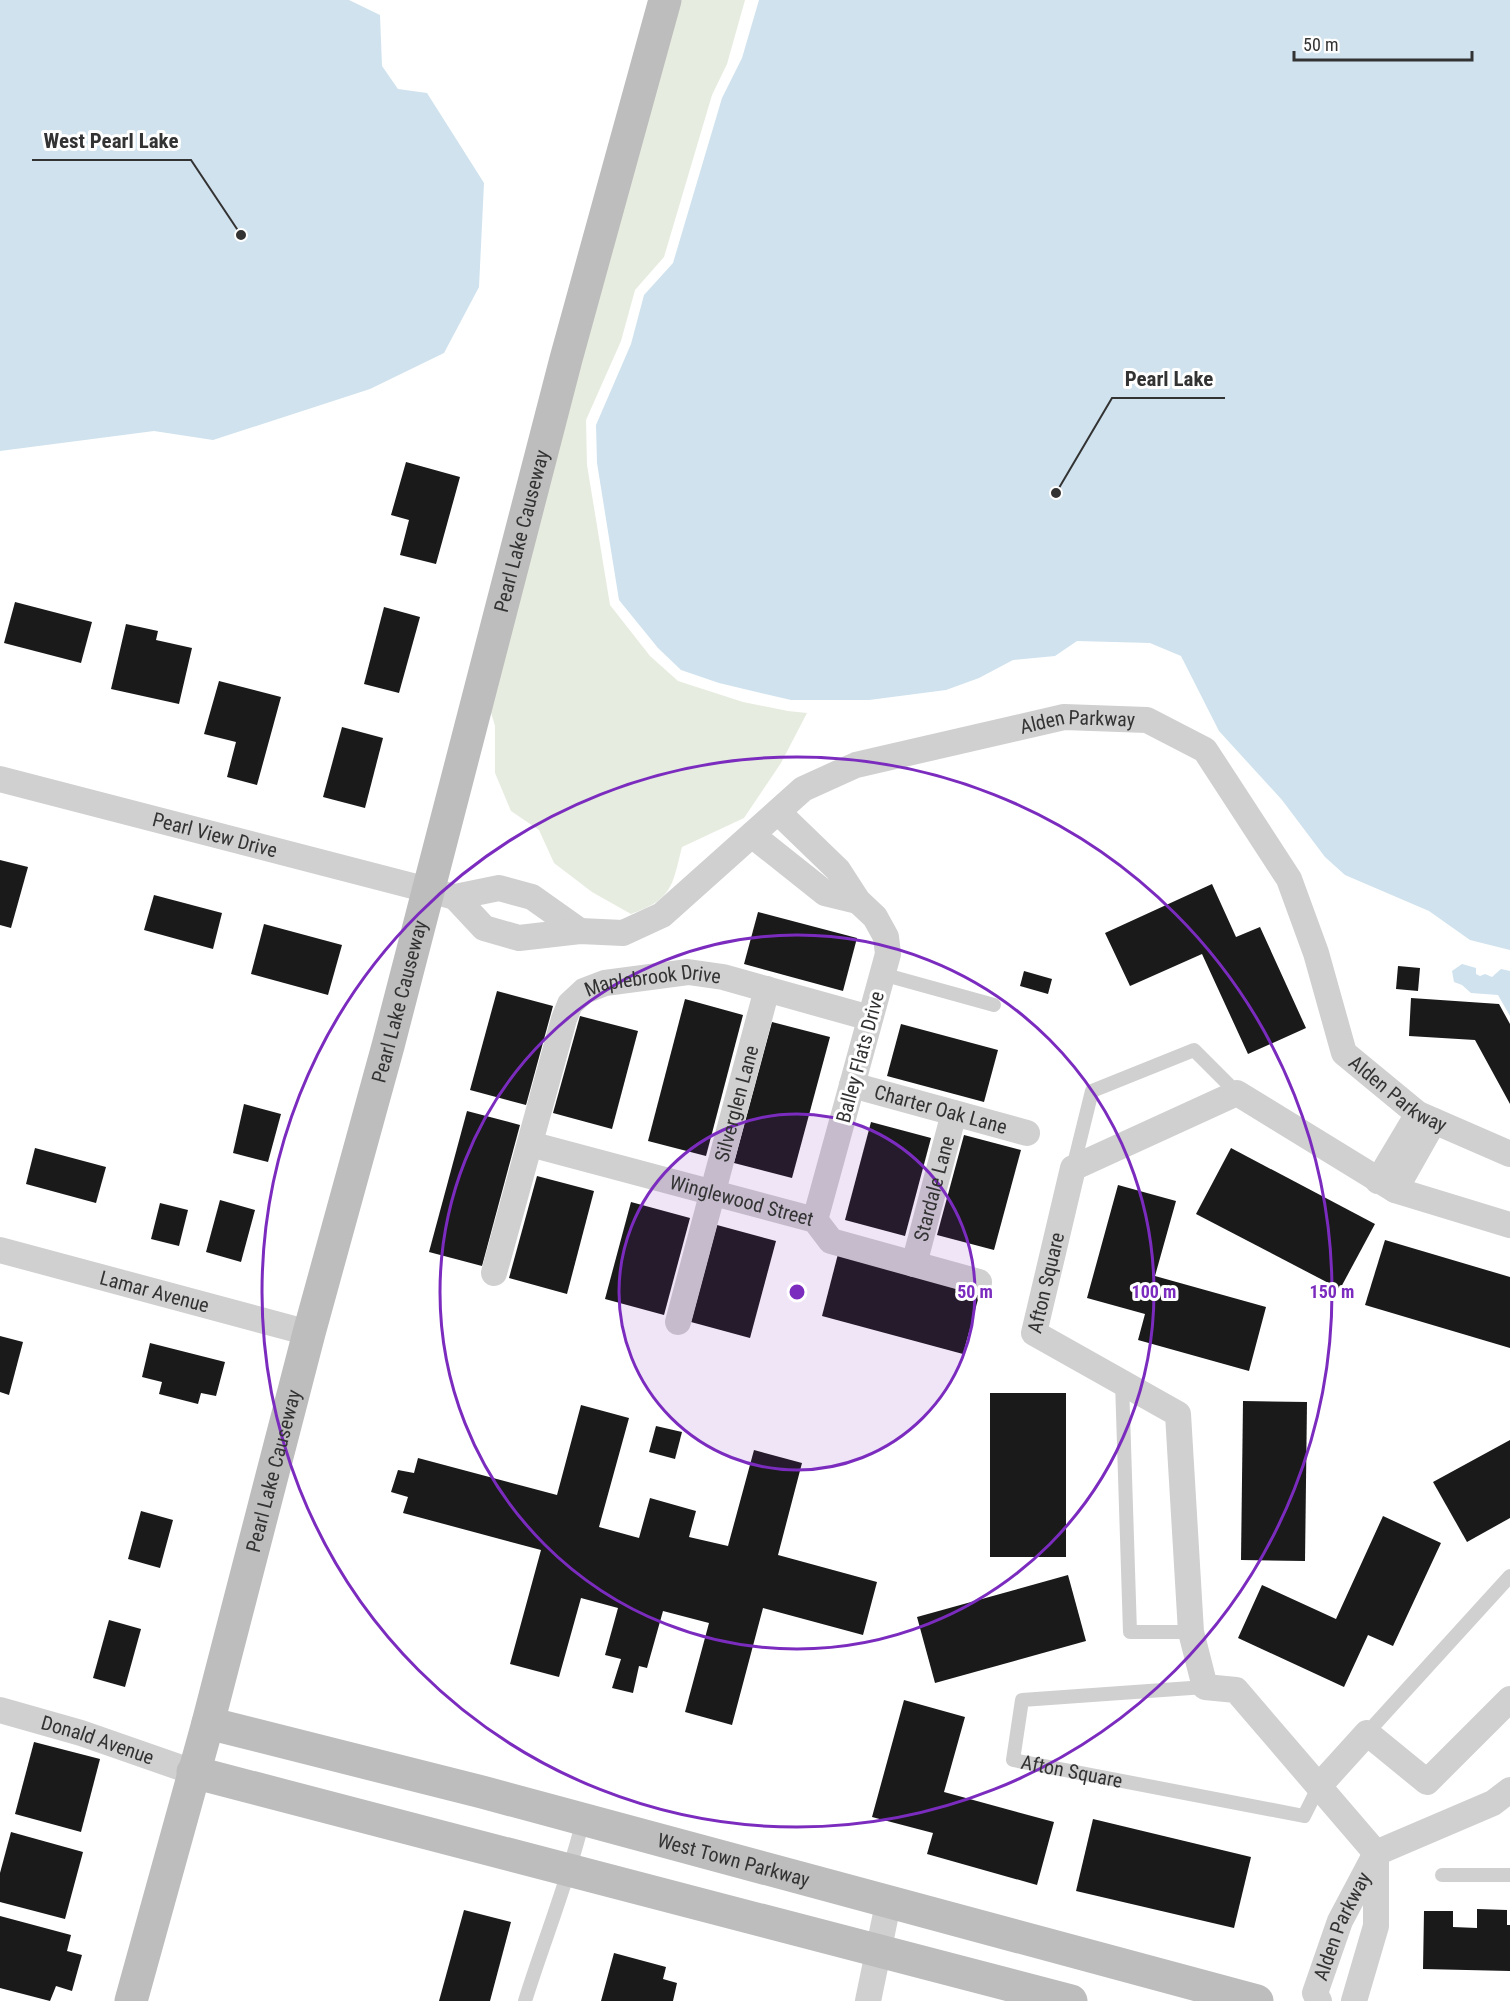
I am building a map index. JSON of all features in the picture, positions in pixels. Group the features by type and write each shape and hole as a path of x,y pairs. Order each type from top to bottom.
{"street":[{"name":"Pearl Lake Causeway","path":"131,2001 208,1723 309,1333 442,894 566,359 665,0"},
{"name":"Alden Parkway","path":"442,894 484,928 519,938 580,931 623,933 662,915 804,789 856,765 1064,717 1147,720 1205,750 1289,879 1316,953 1344,1053 1426,1118 1510,1154"},
{"name":"Pearl View Drive","path":"0,779 442,894"},
{"name":"Balley Flats Drive","path":"778,812 838,870 858,901 875,917 886,937 888,954 815,1220"},
{"path":"752,835 825,893 858,901"},
{"path":"442,894 499,888 532,897 580,931"},
{"name":"Maplebrook Drive","path":"494,1273 564,1019 570,1004 584,991 605,983 688,972 723,977 870,1018"},
{"name":"Silverglen Lane","path":"678,1322 767,989"},
{"name":"Charter Oak Lane","path":"852,1085 1027,1133"},
{"path":"1073,1168 1237,1092"},
{"name":"Afton Square","path":"1237,1092 1387,1186 1510,1225"},
{"name":"Stardale Lane","path":"914,1264 954,1113"},
{"path":"1387,1186 1426,1118"},
{"name":"Winglewood Street","path":"530,1143 815,1220 831,1241 979,1282"},
{"name":"Afton Square","path":"1073,1168 1035,1333 1178,1414 1191,1632 1205,1687 1236,1690 1376,1852"},
{"name":"Lamar Avenue","path":"0,1250 309,1333"},
{"path":"1367,1733 1427,1782 1510,1699"},
{"name":"Donald Avenue","path":"0,1710 81,1733 194,1772"},
{"name":"West Town Parkway","path":"208,1723 583,1820 888,1904 1257,2001"},
{"name":"Afton Square","path":"1319,1786 1367,1733"},
{"path":"194,1772 1071,2001"},
{"name":"Alden Parkway","path":"1319,2001 1315,1993 1340,1921 1376,1852 1504,1799"},
{"name":"Alden Parkway","path":"1354,2001 1376,1926 1376,1852"},
{"path":"867,2001 888,1904"}],"lane":[{"path":"882,974 993,1005"},
{"name":"Afton Square","path":"1073,1168 1092,1091 1194,1050 1237,1092"},
{"path":"1122,1382 1130,1632 1191,1632"},
{"name":"Afton Square","path":"1367,1733 1510,1576"},
{"name":"Afton Square","path":"1205,1687 1022,1700 1012,1760 1304,1816 1319,1786"},
{"path":"525,2001 548,1929 570,1871 583,1820"},
{"path":"1442,1875 1510,1875"}],"shaded area":[{"path":"679,0 745,0 727,64 712,95 664,257 635,290 621,341 586,420 587,465 610,605 650,656 678,681 743,702 807,713 781,763 744,818 682,847 673,881 663,896 655,903 631,914 592,892 554,863 539,830 511,811 495,773 495,726 489,706"}],"water":[{"path":"0,0 349,0 380,15 382,66 398,89 427,93 484,183 479,287 444,353 370,389 213,440 154,431 0,451"},
{"path":"759,0 1510,0 1510,950 1470,940 1429,911 1345,875 1325,857 1282,800 1219,731 1181,656 1150,643 1077,641 1055,656 1013,660 979,678 946,690 869,700 791,700 719,683 681,670 658,648 619,600 597,463 596,425 631,344 644,295 673,263 722,98 742,58"},
{"path":"1462,964 1476,968 1476,974 1480,976 1485,974 1492,977 1501,969 1510,971 1510,1016 1498,995 1471,993 1462,985 1454,982 1452,971"}],"building":[{"path":"406,462 460,477 436,564 400,555 409,520 391,515"},
{"path":"15,602 92,622 81,663 4,643"},
{"path":"384,607 420,617 399,693 364,684"},
{"path":"126,624 158,631 156,640 192,648 179,704 111,689"},
{"path":"219,681 281,697 257,785 227,777 236,742 204,734"},
{"path":"342,727 383,738 365,808 323,797"},
{"path":"0,860 28,867 11,928 0,925"},
{"path":"1212,884 1236,937 1260,927 1306,1028 1248,1054 1202,954 1130,986 1105,933"},
{"path":"154,895 222,913 213,949 144,930"},
{"path":"758,912 857,938 843,991 744,964"},
{"path":"264,924 342,945 328,995 251,974"},
{"path":"1398,966 1420,968 1418,991 1396,989"},
{"path":"1024,971 1052,979 1048,994 1020,986"},
{"path":"497,991 553,1006 526,1105 470,1090"},
{"path":"1411,998 1499,1004 1510,1024 1510,1104 1475,1040 1409,1036"},
{"path":"685,999 743,1015 706,1156 648,1141"},
{"path":"580,1016 638,1031 612,1129 553,1113"},
{"path":"772,1022 830,1037 792,1178 734,1163"},
{"path":"901,1024 998,1050 984,1102 887,1076"},
{"path":"244,1104 281,1114 268,1162 233,1153"},
{"path":"467,1111 520,1125 482,1266 429,1252"},
{"path":"871,1122 931,1138 905,1236 845,1220"},
{"path":"964,1135 1021,1150 994,1250 937,1235"},
{"path":"35,1148 106,1167 96,1203 26,1184"},
{"path":"1231,1148 1375,1224 1340,1289 1196,1214"},
{"path":"537,1176 594,1191 567,1294 509,1278"},
{"path":"1118,1185 1176,1201 1155,1276 1266,1307 1249,1371 1138,1340 1145,1314 1087,1298"},
{"path":"220,1200 255,1210 241,1262 206,1252"},
{"path":"631,1202 690,1218 664,1315 605,1299"},
{"path":"160,1203 188,1210 179,1246 151,1239"},
{"path":"717,1225 776,1241 750,1338 691,1322"},
{"path":"1385,1240 1510,1277 1510,1348 1365,1305"},
{"path":"838,1254 980,1292 963,1354 822,1316"},
{"path":"0,1336 23,1342 9,1395 0,1392"},
{"path":"150,1343 225,1362 216,1396 201,1393 198,1404 159,1394 162,1382 142,1377"},
{"path":"990,1393 1066,1393 1066,1557 990,1557"},
{"path":"1243,1401 1307,1402 1305,1561 1241,1560"},
{"path":"581,1405 629,1418 599,1527 639,1538 650,1498 696,1511 689,1537 728,1546 754,1450 802,1463 778,1555 877,1582 863,1635 763,1608 732,1725 685,1712 709,1623 663,1611 647,1668 639,1666 633,1693 612,1688 621,1659 605,1655 618,1608 581,1598 559,1677 510,1664 541,1550 403,1513 408,1497 391,1492 398,1470 414,1473 418,1458 557,1495"},
{"path":"656,1426 682,1432 675,1459 649,1452"},
{"path":"1510,1440 1510,1518 1467,1542 1433,1482"},
{"path":"141,1511 173,1520 160,1568 128,1559"},
{"path":"1383,1516 1441,1543 1393,1646 1368,1635 1344,1687 1238,1638 1262,1585 1336,1619"},
{"path":"1068,1575 1086,1641 935,1683 917,1617"},
{"path":"109,1620 141,1629 125,1687 93,1678"},
{"path":"904,1700 965,1717 944,1792 1054,1822 1037,1885 927,1854 933,1833 872,1817"},
{"path":"34,1742 100,1759 81,1832 15,1814"},
{"path":"1093,1819 1251,1857 1234,1928 1076,1891"},
{"path":"11,1832 83,1852 65,1919 0,1902 0,1873"},
{"path":"1477,1909 1507,1910 1507,1925 1510,1925 1510,1971 1423,1969 1424,1911 1453,1911 1453,1927 1477,1928"},
{"path":"464,1910 511,1922 490,2001 439,2001"},
{"path":"0,1916 71,1935 67,1951 82,1955 72,1991 56,1986 50,2001 0,1988"},
{"path":"614,1953 666,1967 663,1979 677,1983 673,2001 601,2001"}],"place":[{"name":"West Pearl Lake","path":"241,235"},
{"name":"Pearl Lake","path":"1056,493"}]}
